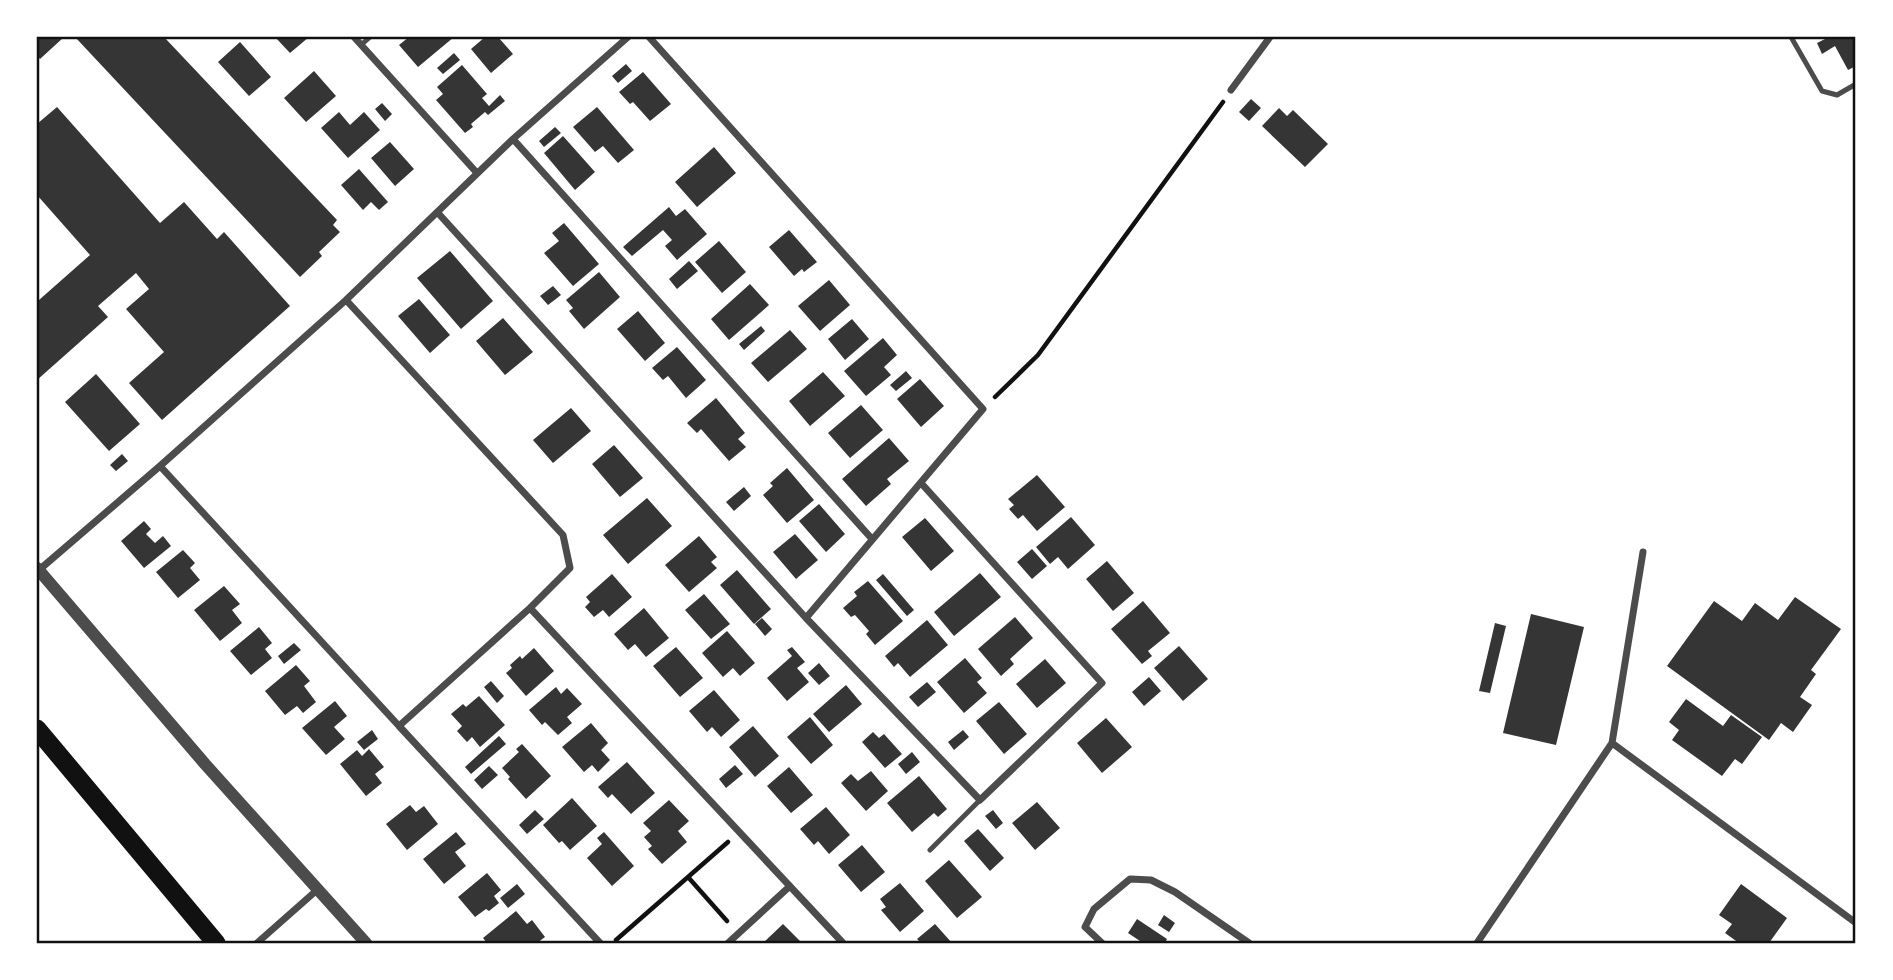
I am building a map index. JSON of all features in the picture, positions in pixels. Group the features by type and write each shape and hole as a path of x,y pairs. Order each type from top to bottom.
{"highway":[{"path":"37,729 216,943"}],"street":[{"path":"354,37 477,173"},
{"path":"366,943 38,569 160,466 346,300 513,139 628,37"},
{"path":"649,37 983,409 806,618"},
{"path":"1231,90 1270,37"},
{"path":"513,139 872,539"},
{"path":"438,213 806,618 980,800 1102,683 921,483"},
{"path":"346,300 563,535 570,568 530,608 399,726"},
{"path":"160,466 600,943"},
{"path":"1477,943 1612,743 1643,552"},
{"path":"530,608 843,943"},
{"path":"1612,743 1856,923"},
{"path":"1102,943 1085,927 1094,909 1130,879 1151,880 1175,891 1249,943"},
{"path":"728,943 790,886"},
{"path":"257,943 317,890"}],"lane":[{"path":"361,45 370,37"},
{"path":"1791,37 1822,91 1837,95 1856,84"},
{"path":"930,850 980,800"}],"path":[{"path":"983,409 1038,355 1231,90"},
{"path":"612,943 739,832"},
{"path":"688,877 739,934"}],"building":[{"path":"37,37 64,37 40,59 37,55"},
{"path":"75,37 164,37 337,220 333,225 340,232 319,252 322,256 300,277"},
{"path":"275,37 309,37 290,53"},
{"path":"409,37 454,37 418,67 399,45"},
{"path":"485,37 498,37 513,54 491,73 471,49"},
{"path":"1829,37 1856,37 1856,66 1848,70 1835,46 1822,54 1817,43"},
{"path":"240,42 271,77 249,96 218,62"},
{"path":"454,53 460,60 443,74 437,68"},
{"path":"626,64 632,71 618,83 612,76"},
{"path":"462,65 487,94 482,98 489,106 500,95 505,101 488,115 485,112 465,133 436,100 443,94 437,87"},
{"path":"314,71 336,96 306,122 284,98"},
{"path":"643,72 671,104 650,121 633,102 630,104 619,92"},
{"path":"1251,99 1261,108 1249,121 1239,112"},
{"path":"382,103 392,114 385,121 375,109"},
{"path":"57,107 160,223 184,202 217,239 224,232 290,306 162,420 129,383 164,352 126,309 149,289 136,273 98,306 108,317 37,380 37,297 39,300 90,255 37,195 37,124"},
{"path":"597,107 634,150 618,163 603,146 595,152 573,127"},
{"path":"1279,108 1287,116 1293,110 1328,144 1305,167 1262,126"},
{"path":"339,112 350,125 364,112 380,130 348,158 321,128"},
{"path":"555,127 561,133 544,147 539,141"},
{"path":"563,136 595,172 575,190 544,153"},
{"path":"390,142 414,169 395,186 371,158"},
{"path":"714,147 736,173 697,207 675,182"},
{"path":"359,169 388,202 379,210 371,202 363,210 341,185"},
{"path":"669,207 676,216 685,209 707,234 677,260 665,246 672,240 663,230 632,256 623,247"},
{"path":"564,223 599,264 573,286 544,253 559,241 552,233"},
{"path":"789,230 817,262 794,276 769,247"},
{"path":"719,241 746,272 722,293 695,262"},
{"path":"450,251 493,301 461,329 417,278"},
{"path":"689,261 698,271 677,289 669,279"},
{"path":"599,272 620,297 584,329 569,311 573,308 566,300"},
{"path":"829,280 850,305 820,331 798,306"},
{"path":"750,284 769,305 729,340 711,319"},
{"path":"553,286 561,295 548,305 540,296"},
{"path":"419,299 450,335 430,353 398,316"},
{"path":"638,311 665,343 645,361 617,329"},
{"path":"503,318 533,352 505,375 476,341"},
{"path":"852,319 869,339 845,360 828,339"},
{"path":"761,326 765,331 744,350 739,344"},
{"path":"790,330 807,349 768,382 751,363"},
{"path":"883,338 897,355 884,367 891,375 866,396 844,371"},
{"path":"677,347 706,380 686,398 668,376 663,380 652,368"},
{"path":"906,371 912,378 896,391 890,385"},
{"path":"823,372 845,396 810,426 789,401"},
{"path":"96,374 140,424 109,451 65,402"},
{"path":"920,379 944,406 921,427 897,399"},
{"path":"716,398 745,433 738,439 746,447 729,461 701,429 697,433 687,423"},
{"path":"861,405 883,430 850,458 828,433"},
{"path":"571,408 591,431 553,463 533,440"},
{"path":"889,438 909,461 887,479 891,484 866,506 842,479"},
{"path":"614,445 643,478 620,497 592,464"},
{"path":"122,454 128,461 116,471 110,465"},
{"path":"787,468 814,500 787,523 763,495 773,486 770,483"},
{"path":"1037,475 1065,507 1037,531 1023,515 1018,519 1009,509 1014,505 1008,499"},
{"path":"744,487 751,496 734,511 726,502"},
{"path":"647,498 672,526 628,564 603,535"},
{"path":"819,504 845,534 826,552 799,521"},
{"path":"1071,517 1095,545 1068,569 1058,557 1050,564 1036,547"},
{"path":"925,518 954,551 931,571 902,537"},
{"path":"144,521 151,529 146,534 155,543 163,536 171,546 144,568 121,541"},
{"path":"795,534 818,560 796,579 773,552"},
{"path":"699,536 717,557 711,562 717,568 689,592 665,565"},
{"path":"1032,549 1047,566 1032,579 1017,562"},
{"path":"183,550 195,563 190,568 200,580 178,598 156,572"},
{"path":"1107,561 1134,593 1113,611 1086,579"},
{"path":"737,570 771,609 754,624 720,585"},
{"path":"980,573 1001,597 954,636 934,612"},
{"path":"612,574 632,597 609,617 603,610 594,617 585,607 590,602 586,597"},
{"path":"883,574 914,610 907,616 876,580"},
{"path":"868,581 903,621 875,645 866,634 869,631 855,615 851,617 843,608 857,596 854,592"},
{"path":"224,586 240,604 232,610 242,623 220,641 194,610"},
{"path":"704,594 730,624 711,639 685,610"},
{"path":"1795,597 1841,629 1811,670 1816,674 1800,697 1812,705 1793,732 1781,723 1769,740 1667,666 1714,601 1742,621 1755,603 1778,620"},
{"path":"1143,601 1170,633 1148,651 1152,656 1142,664 1111,629"},
{"path":"644,608 669,638 646,657 635,644 628,650 614,634"},
{"path":"1531,614 1584,627 1556,745 1503,733"},
{"path":"1015,617 1033,638 1010,659 1014,664 1001,676 978,649"},
{"path":"762,618 772,629 765,636 755,624"},
{"path":"927,620 948,645 910,677 898,663 894,667 885,656"},
{"path":"1495,623 1506,626 1490,693 1479,691"},
{"path":"259,627 272,643 265,649 272,658 251,675 230,651"},
{"path":"727,631 755,663 740,676 733,668 723,677 702,653"},
{"path":"294,643 301,650 284,664 278,656"},
{"path":"1179,646 1208,679 1183,701 1154,668"},
{"path":"676,647 703,678 680,697 653,666"},
{"path":"792,647 805,662 797,668 809,682 787,701 767,678 792,656 787,650"},
{"path":"534,648 554,671 526,696 506,673 520,656 522,659"},
{"path":"965,658 982,678 977,682 987,693 964,713 937,682"},
{"path":"1045,659 1066,683 1037,708 1016,684"},
{"path":"819,663 830,676 819,685 808,673"},
{"path":"296,665 310,681 304,686 316,702 303,713 297,706 285,715 265,691"},
{"path":"1149,677 1161,691 1144,706 1132,692"},
{"path":"491,681 504,696 497,703 484,687"},
{"path":"927,682 936,692 918,707 909,697"},
{"path":"846,685 862,704 829,732 813,714"},
{"path":"556,687 561,694 567,688 582,704 567,717 572,723 558,735 545,722 542,725 529,710"},
{"path":"714,690 740,720 721,737 712,727 707,732 689,711"},
{"path":"479,696 505,725 480,747 472,737 467,742 457,731 462,726 451,714 463,704 466,707"},
{"path":"1686,699 1723,726 1731,715 1762,737 1742,764 1735,759 1722,776 1672,740 1679,730 1669,722"},
{"path":"335,701 347,716 334,727 345,739 326,755 302,728"},
{"path":"999,702 1027,734 1004,754 976,721"},
{"path":"810,717 833,745 811,764 787,737"},
{"path":"1106,718 1132,747 1102,773 1077,743"},
{"path":"591,723 608,743 601,750 610,760 598,772 592,765 584,772 562,747"},
{"path":"753,726 779,756 755,777 729,747"},
{"path":"372,730 378,739 364,750 357,742"},
{"path":"963,730 969,737 954,750 948,742"},
{"path":"873,732 879,738 884,734 902,754 885,768 862,742"},
{"path":"499,736 506,744 471,774 465,767"},
{"path":"522,744 551,776 526,799 502,768 519,752 516,749"},
{"path":"369,749 384,767 375,774 382,783 366,796 340,764 357,750 362,756"},
{"path":"912,752 920,762 906,774 898,764"},
{"path":"627,762 655,793 631,814 612,794 608,798 598,787"},
{"path":"735,765 743,774 726,788 719,779"},
{"path":"489,766 498,775 482,789 474,780"},
{"path":"789,767 813,795 791,813 767,786"},
{"path":"871,771 888,791 866,811 841,783 851,774 858,781"},
{"path":"919,776 947,809 938,817 934,813 912,832 887,803"},
{"path":"572,798 597,826 570,850 562,841 559,843 543,825"},
{"path":"669,800 689,821 678,831 687,842 662,864 648,849 652,846 644,837 651,831 643,823"},
{"path":"1037,802 1060,828 1035,850 1012,823"},
{"path":"410,805 416,812 424,806 438,824 407,850 386,824"},
{"path":"826,807 850,835 829,854 818,841 814,845 800,829"},
{"path":"535,810 544,819 527,834 519,825"},
{"path":"993,810 1003,823 996,829 985,816"},
{"path":"978,829 1004,858 990,871 964,841"},
{"path":"456,832 466,844 455,852 466,866 444,884 423,859"},
{"path":"604,832 634,866 612,886 587,858 602,844 597,838"},
{"path":"862,845 885,872 861,892 838,865"},
{"path":"949,860 982,897 957,918 925,881"},
{"path":"487,873 501,890 494,896 499,903 475,917 458,897"},
{"path":"900,883 924,911 900,932 881,910 886,907 880,899"},
{"path":"517,884 525,894 508,908 500,898"},
{"path":"1741,884 1787,918 1769,943 1739,943 1725,933 1732,924 1719,915"},
{"path":"516,911 527,924 532,920 545,937 537,943 487,943 483,938"},
{"path":"1164,915 1175,923 1169,932 1158,925"},
{"path":"1137,919 1167,939 1165,943 1138,943 1140,941 1128,933"},
{"path":"783,924 802,943 763,943"},
{"path":"935,924 952,943 921,943 917,939"}]}
